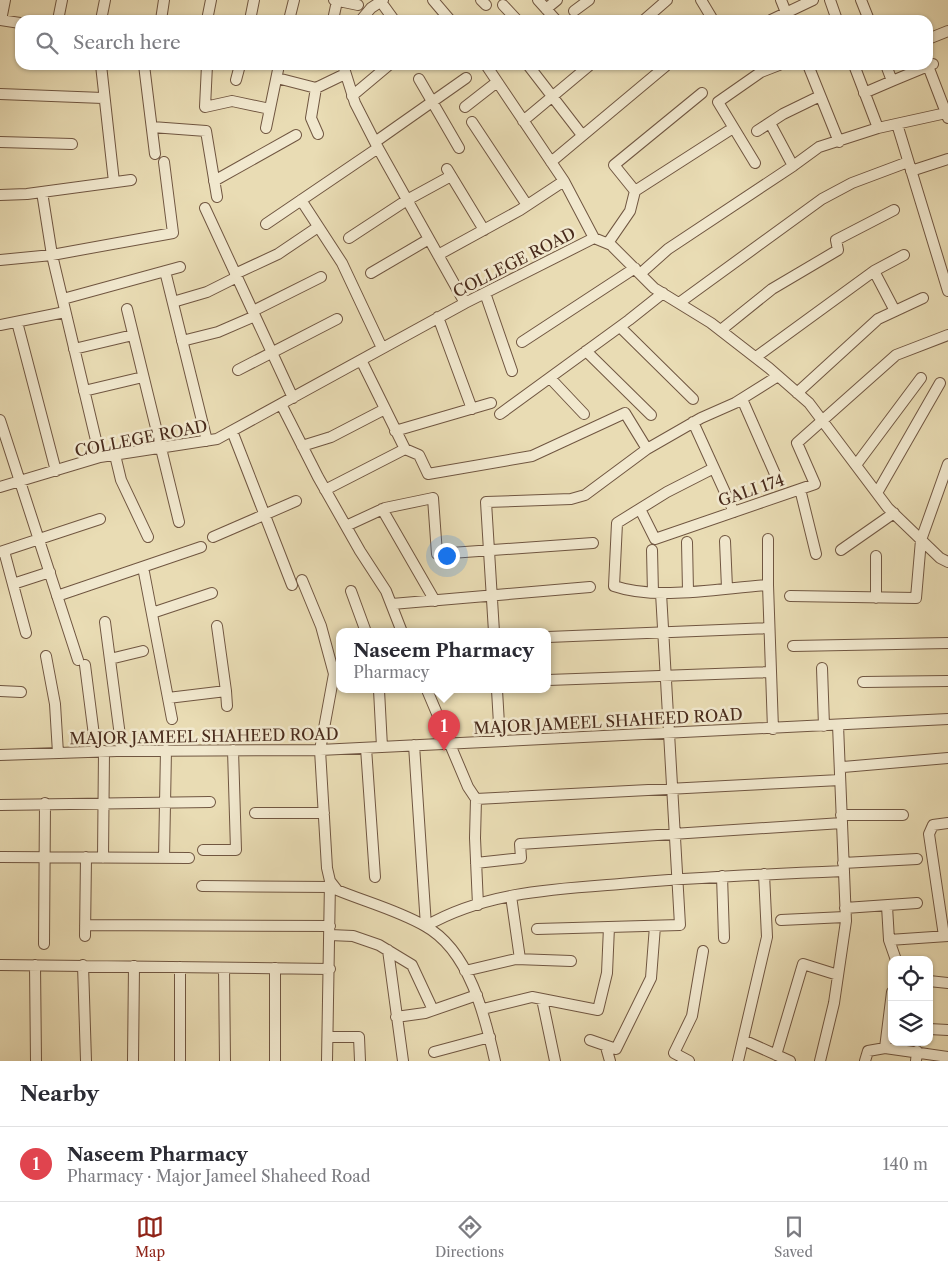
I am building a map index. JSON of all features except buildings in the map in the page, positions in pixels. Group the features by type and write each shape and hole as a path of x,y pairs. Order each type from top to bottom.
{"street":[{"path":"5,0 0,20 15,22"},
{"path":"59,15 62,0"},
{"path":"102,15 105,0"},
{"path":"162,15 164,0"},
{"path":"208,15 210,0"},
{"path":"251,15 254,0"},
{"path":"290,15 294,0"},
{"path":"334,15 336,0 356,3 362,15"},
{"path":"433,0 446,15"},
{"path":"538,0 551,15"},
{"path":"546,9 557,0"},
{"path":"574,11 589,0"},
{"path":"650,15 667,0"},
{"path":"701,0 710,15"},
{"path":"781,0 788,15"},
{"path":"790,15 812,0"},
{"path":"830,0 835,15"},
{"path":"861,0 866,15"},
{"path":"365,15 382,1 391,15"},
{"path":"503,5 512,15"},
{"path":"933,37 948,31"},
{"path":"100,70 114,182"},
{"path":"145,70 155,154"},
{"path":"207,70 205,107 232,101 270,109"},
{"path":"236,80 239,70"},
{"path":"266,128 279,70"},
{"path":"277,78 316,88 344,70 352,96 376,145 465,302"},
{"path":"352,96 383,70"},
{"path":"489,70 564,181 594,238"},
{"path":"532,70 582,136"},
{"path":"523,121 584,70"},
{"path":"551,162 661,70"},
{"path":"755,163 718,102 766,70"},
{"path":"810,70 839,142"},
{"path":"856,70 878,128"},
{"path":"888,70 892,81"},
{"path":"864,93 919,70"},
{"path":"522,342 637,271 819,147 878,128 947,116 933,70"},
{"path":"266,224 466,78"},
{"path":"419,79 459,148"},
{"path":"465,107 497,82"},
{"path":"316,88 311,118 318,134"},
{"path":"636,191 614,165 702,93"},
{"path":"0,94 103,98"},
{"path":"757,131 820,96"},
{"path":"472,122 527,205"},
{"path":"770,123 793,166"},
{"path":"897,124 948,291"},
{"path":"152,126 206,130 217,197"},
{"path":"608,244 630,211 636,191 733,128"},
{"path":"214,181 296,135"},
{"path":"0,142 72,144"},
{"path":"679,303 822,199 852,183 910,166 948,159"},
{"path":"0,260 52,255 173,233 164,162"},
{"path":"349,238 449,173 484,230"},
{"path":"0,195 42,192 131,180"},
{"path":"438,255 527,205 564,181"},
{"path":"42,192 52,255 100,457"},
{"path":"301,200 342,263 382,348"},
{"path":"205,208 292,398"},
{"path":"721,330 772,289 838,250 836,240 894,210"},
{"path":"173,302 207,292 278,254 318,227"},
{"path":"371,273 429,238"},
{"name":"COLLEGE ROAD","path":"0,486 100,457 216,439 465,302 594,238 608,244 663,293 721,330 756,357 797,393 823,422 894,513 940,558 948,562"},
{"path":"756,357 874,271 904,255"},
{"path":"63,298 180,267"},
{"path":"165,270 207,440"},
{"path":"874,271 895,311"},
{"path":"182,341 218,332 321,277"},
{"path":"485,293 512,371"},
{"path":"500,414 620,327 663,293"},
{"path":"797,393 878,320 923,298"},
{"path":"127,309 179,522"},
{"path":"0,325 65,312"},
{"path":"438,317 472,409"},
{"path":"238,370 338,319"},
{"path":"17,322 56,470"},
{"path":"620,327 693,398"},
{"path":"74,349 133,335"},
{"path":"823,422 896,355 948,335"},
{"path":"586,351 651,415"},
{"path":"361,360 404,449"},
{"path":"494,628 486,502 571,499 585,495 647,449 693,422 742,399 778,376"},
{"path":"84,391 143,377"},
{"path":"550,378 584,414"},
{"path":"856,465 921,378"},
{"path":"877,493 940,383"},
{"path":"742,399 775,474"},
{"path":"395,430 491,403"},
{"path":"281,404 325,490 386,591 401,628"},
{"path":"302,446 330,437 385,409"},
{"path":"325,490 404,449 419,454 428,474 532,456 625,413 647,449"},
{"path":"0,420 57,596 82,663 100,751 104,802 103,858"},
{"path":"693,422 734,512"},
{"name":"GALI 174","path":"640,509 656,539 814,484 797,443 823,422"},
{"path":"232,431 264,514 321,626 336,671"},
{"path":"115,455 121,480 148,537"},
{"path":"790,596 916,598 921,540 948,464"},
{"path":"714,468 617,523 614,586 630,592 657,593 768,585"},
{"path":"800,489 816,554"},
{"path":"346,526 382,509 433,498 437,554 593,544"},
{"path":"213,537 296,501"},
{"path":"382,509 435,601"},
{"path":"842,550 894,513"},
{"path":"26,633 2,551 100,519"},
{"path":"768,539 773,729"},
{"path":"725,541 727,588"},
{"path":"687,542 688,591"},
{"path":"57,596 200,547"},
{"path":"537,929 680,925 663,632 652,550"},
{"path":"876,556 876,598"},
{"path":"144,567 172,719"},
{"path":"13,584 50,572"},
{"path":"392,604 590,587"},
{"path":"351,591 365,628"},
{"path":"152,613 212,593"},
{"path":"105,622 122,751"},
{"path":"217,626 227,706"},
{"path":"551,637 769,628"},
{"path":"793,646 948,644"},
{"path":"110,659 143,652"},
{"path":"46,656 56,704 58,753"},
{"path":"822,668 824,726"},
{"path":"551,680 665,674 771,672"},
{"path":"327,1061 330,884 320,750 336,678"},
{"path":"863,682 948,681"},
{"path":"0,691 21,692"},
{"path":"168,698 226,691"},
{"path":"379,693 382,747"},
{"path":"428,693 448,744 468,787 476,798 478,905"},
{"path":"497,693 500,741"},
{"name":"MAJOR JAMEEL SHAHEED ROAD","path":"0,755 100,751 320,750 948,719"},
{"path":"820,1061 834,1003 845,912 838,725"},
{"path":"414,745 426,926"},
{"path":"366,748 375,877"},
{"path":"164,858 166,750"},
{"path":"203,850 236,850 233,750"},
{"path":"843,767 948,758"},
{"path":"476,798 840,780"},
{"path":"0,804 210,802"},
{"path":"44,944 45,803"},
{"path":"255,813 324,813"},
{"path":"476,863 520,858 520,844 903,815"},
{"path":"889,940 946,936 929,834 934,825 948,823"},
{"path":"0,857 189,858"},
{"path":"86,857 85,931 330,930 353,936 388,950 412,965 433,1010"},
{"path":"426,926 452,912 526,892 764,874 917,859"},
{"path":"738,1061 768,937 764,874"},
{"path":"722,876 724,938"},
{"path":"202,886 330,884 337,890 426,926 440,936 465,971 483,1009 495,1061"},
{"path":"511,896 520,959"},
{"path":"781,920 917,903"},
{"path":"887,906 889,940 895,956"},
{"path":"590,1040 616,1049 651,978 655,926"},
{"path":"483,1009 532,997 598,1010 607,973 608,927"},
{"path":"388,950 403,1061"},
{"path":"689,1061 674,1053 692,1016 703,951"},
{"path":"465,971 520,959 571,962"},
{"path":"776,1055 803,964 838,974"},
{"path":"0,965 330,969"},
{"path":"34,965 36,1061"},
{"path":"83,965 86,1061"},
{"path":"133,1061 134,966"},
{"path":"180,967 180,1061"},
{"path":"224,968 225,1061"},
{"path":"275,968 275,1061"},
{"path":"933,981 948,982"},
{"path":"396,1017 433,1010 477,995"},
{"path":"542,999 555,1061"},
{"path":"933,1029 948,1030"},
{"path":"885,1048 888,1035"},
{"path":"328,1037 359,1037 360,1061"},
{"path":"434,1052 490,1037"},
{"path":"742,1040 790,1061"},
{"path":"606,1047 610,1061"},
{"path":"865,1061 868,1051 885,1048 916,1056 948,1057"}],"place":[{"name":"Naseem Pharmacy","path":"444,751"}]}
